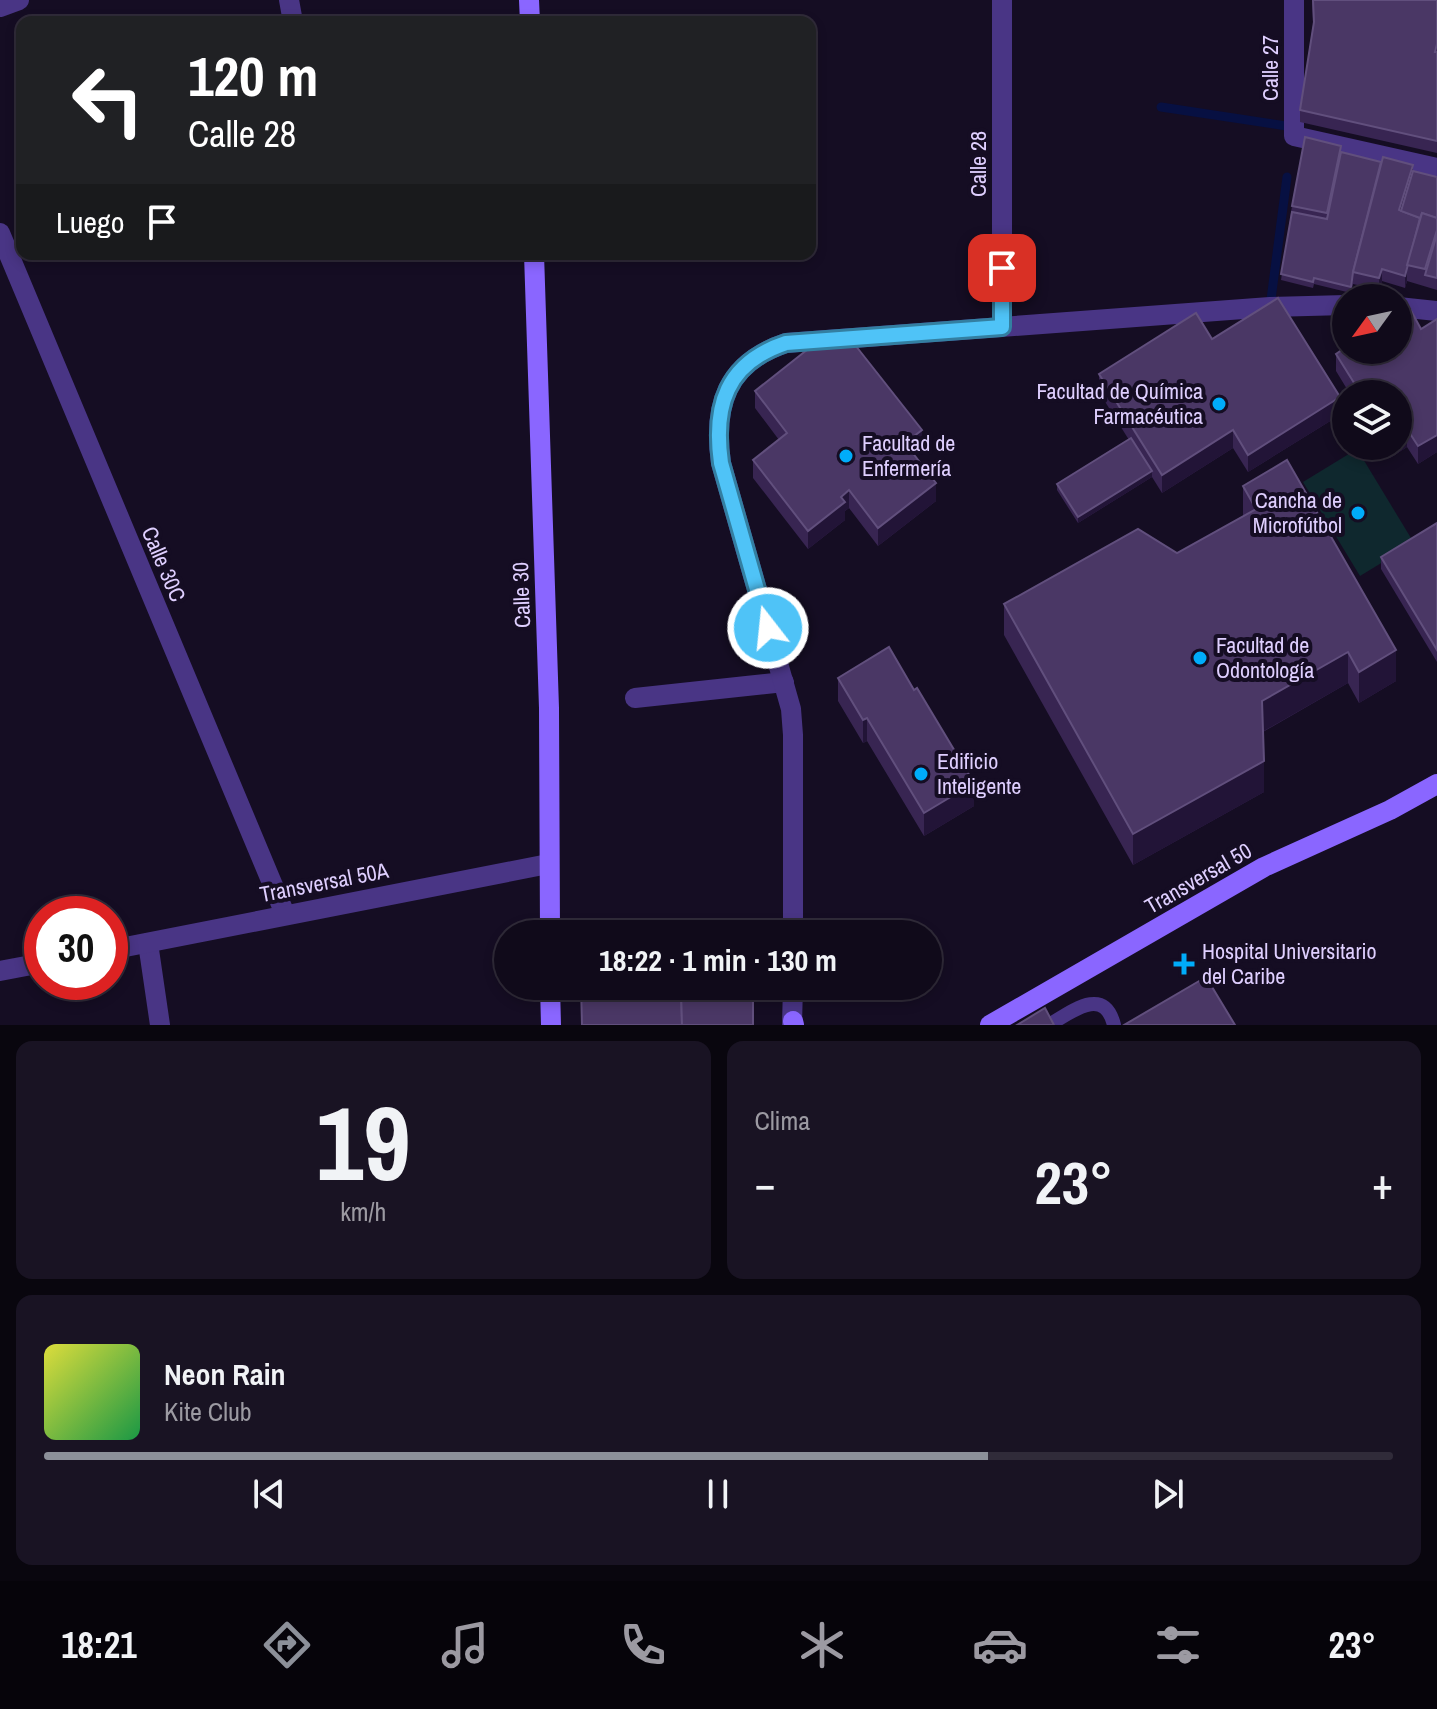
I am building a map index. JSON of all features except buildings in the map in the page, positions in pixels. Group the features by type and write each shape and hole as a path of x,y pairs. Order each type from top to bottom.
{"main road":[{"name":"Calle 30","path":"534,260 549,708 550,920"},
{"name":"Transversal 50","path":"990,1025 1264,867 1390,810 1437,784"},
{"path":"550,1000 551,1025"}],"street":[{"path":"0,7 19,0"},
{"name":"Calle 28","path":"1002,0 1002,327"},
{"name":"Calle 27","path":"1294,0 1294,136 1437,168"},
{"name":"Calle 30C","path":"1,238 285,914"},
{"path":"793,920 793,735 784,682 721,463 717,424 726,392 736,376 749,363 786,343 1270,307 1332,305"},
{"path":"1412,308 1437,311"},
{"path":"635,698 784,682"},
{"name":"Transversal 50A","path":"128,947 548,864"},
{"path":"148,943 160,1025"},
{"path":"0,971 24,966"},
{"path":"793,1000 793,1024"}],"lane":[{"path":"1049,1025 1083,1005 1094,1004 1104,1007 1112,1015 1114,1025"}],"green space":[{"name":"Cancha de Microfútbol","path":"1339,460 1364,460 1414,543 1360,576 1303,482"}],"waterway":[{"path":"1161,107 1293,127"},
{"path":"1270,307 1287,177"}],"place":[{"name":"Facultad de Química Farmacéutica","path":"1219,404"},
{"name":"Facultad de Enfermería","path":"846,456"},
{"name":"Cancha de Microfútbol","path":"1358,513"},
{"name":"Facultad de Odontología","path":"1200,658"},
{"name":"Edificio Inteligente","path":"921,774"},
{"name":"Hospital Universitario del Caribe","path":"1184,964"}],"route":[{"path":"768,628 718,444 717,424 721,406 736,376 749,363 786,343 1002,327 1002,268"}]}
